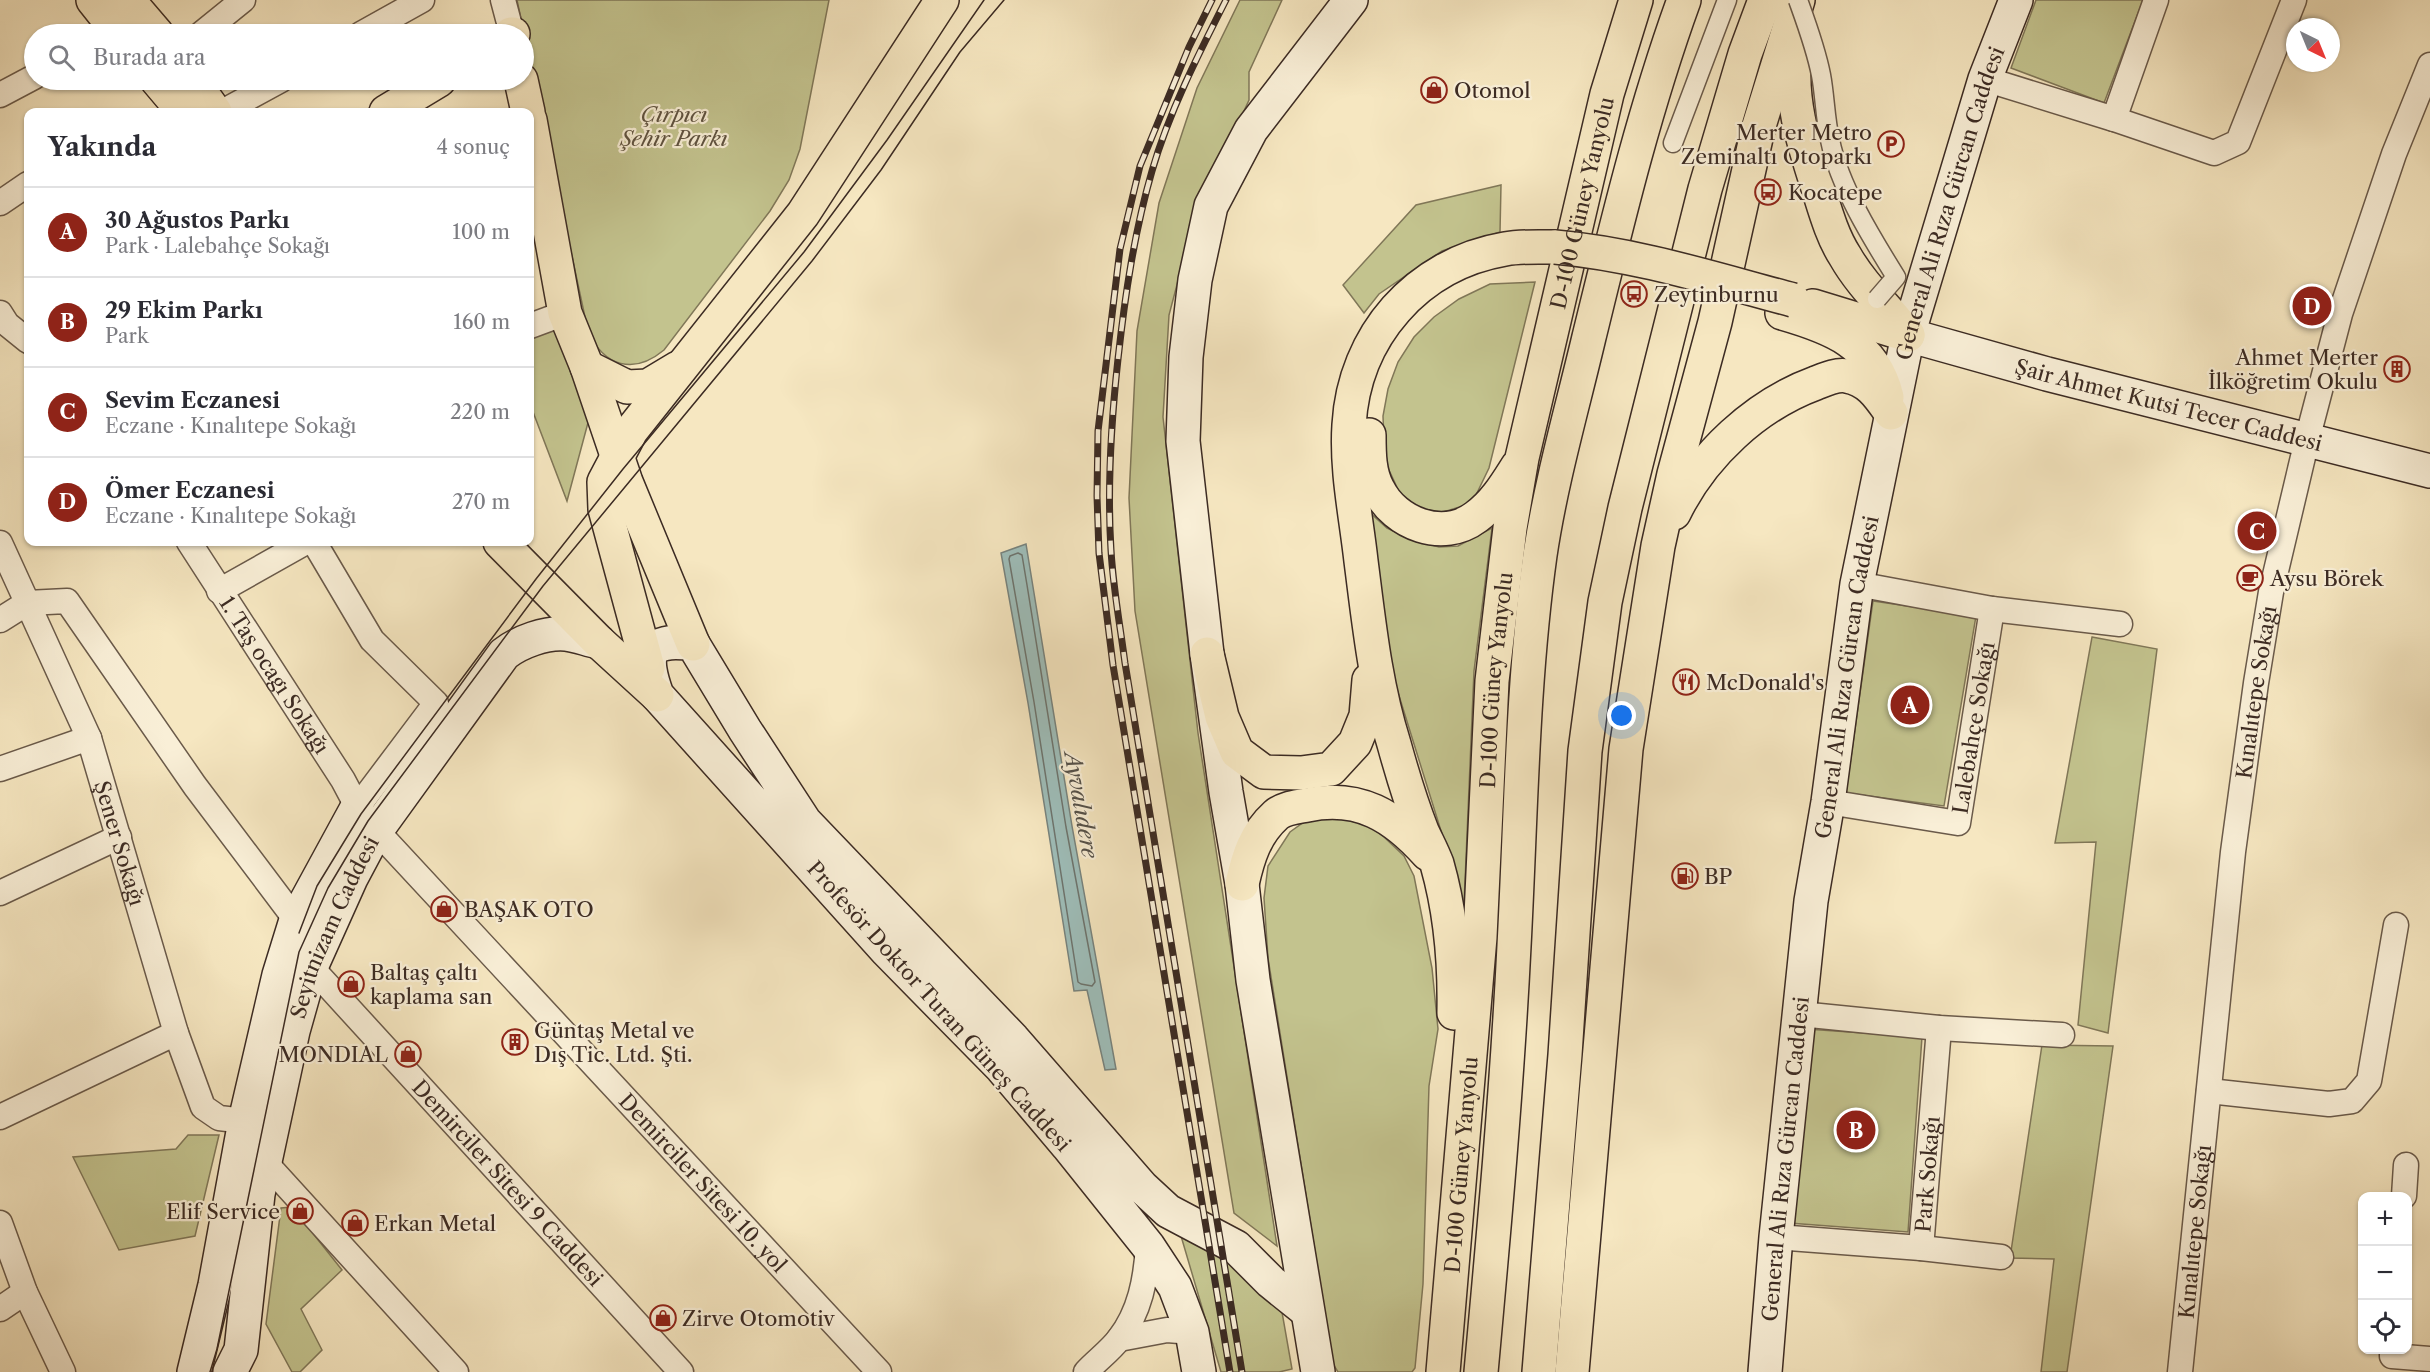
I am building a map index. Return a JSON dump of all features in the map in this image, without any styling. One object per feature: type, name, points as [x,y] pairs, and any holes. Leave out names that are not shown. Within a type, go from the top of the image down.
[{"type":"main road","points":[[653,682],[605,509],[604,482],[631,432],[802,214],[942,0]]},
{"type":"main road","points":[[1318,1372],[1253,980],[1242,884],[1226,792],[1207,654],[1183,441],[1186,357],[1195,280],[1211,206],[1251,130],[1351,0]]},
{"type":"main road","points":[[1606,94],[1612,36],[1619,0]]},
{"type":"main road","name":"D-100 Güney Yanyolu","points":[[1443,1372],[1480,937],[1492,681],[1506,552],[1522,458],[1606,94],[1636,0]]},
{"type":"main road","points":[[1481,1372],[1512,996],[1532,625],[1540,554],[1556,470],[1644,121],[1684,0]]},
{"type":"main road","points":[[1539,1372],[1565,1055],[1585,751],[1605,602],[1625,508],[1702,200],[1735,87],[1765,0]]},
{"type":"main road","points":[[1799,0],[1793,83],[1801,129],[1825,211],[1844,255],[1908,335]]},
{"type":"main road","points":[[1572,1372],[1626,749],[1658,546],[1674,474],[1715,322],[1758,129],[1799,0]]},
{"type":"main road","name":"General Ali Rıza Gürcan Caddesi","points":[[1765,1372],[1776,1237],[1811,901],[1828,802],[1857,584],[1908,335],[1985,79],[2016,0]]},
{"type":"main road","points":[[110,19],[126,24]]},
{"type":"main road","points":[[165,90],[181,108]]},
{"type":"main road","points":[[199,90],[212,108]]},
{"type":"main road","points":[[393,108],[422,90]]},
{"type":"main road","points":[[523,90],[527,108]]},
{"type":"main road","points":[[534,163],[565,313],[587,367],[626,482],[693,644],[768,767],[805,822],[1013,1039],[1142,1187],[1168,1211],[1236,1247],[1271,1282],[1307,1311]]},
{"type":"main road","points":[[1465,1118],[1453,1076],[1455,978],[1450,925],[1436,863],[1422,830],[1394,744],[1377,680],[1349,463],[1349,425],[1355,379],[1377,332],[1412,293],[1461,262],[1489,253],[1530,247],[1607,270],[1787,307],[1908,335]]},
{"type":"main road","points":[[1522,458],[1498,497],[1475,519],[1456,527],[1437,530],[1423,527],[1406,519],[1391,507],[1378,490],[1371,469],[1369,414],[1384,364],[1394,344],[1412,321],[1466,279],[1498,268],[1524,264],[1555,255]]},
{"type":"main road","points":[[1787,307],[1857,346],[1882,378],[1891,413]]},
{"type":"main road","name":"Şair Ahmet Kutsi Tecer Caddesi","points":[[1908,335],[2307,441],[2430,471]]},
{"type":"main road","points":[[587,367],[627,387],[648,386],[683,365]]},
{"type":"main road","points":[[1658,546],[1682,495],[1717,451],[1760,413],[1781,401],[1806,387],[1829,378],[1845,375],[1861,380],[1875,390],[1891,413]]},
{"type":"main road","points":[[504,546],[599,642],[653,682]]},
{"type":"main road","name":"Seyitnizam Caddesi","points":[[194,1372],[215,1285],[245,1121],[279,975],[296,920],[366,819],[504,654],[515,645],[538,638],[566,634],[599,642]]},
{"type":"main road","points":[[653,682],[653,650],[662,643],[693,644]]},
{"type":"main road","points":[[1207,654],[1222,717],[1237,752],[1264,772],[1301,773],[1331,769],[1355,743],[1366,716],[1372,648]]},
{"type":"main road","name":"Profesör Doktor Turan Güneş Caddesi","points":[[653,682],[887,951],[1002,1068],[1148,1246],[1175,1287],[1192,1332],[1198,1372]]},
{"type":"main road","points":[[1242,884],[1250,851],[1263,829],[1278,813],[1319,802],[1369,807],[1384,814],[1415,840],[1436,863]]},
{"type":"main road","name":"Seyitnizam Caddesi","points":[[241,1365],[258,1194],[293,1031],[311,967],[351,878],[366,819]]},
{"type":"main road","points":[[1427,1372],[1450,1299]]},
{"type":"street","points":[[213,24],[243,0]]},
{"type":"street","points":[[379,24],[422,0]]},
{"type":"street","points":[[503,0],[509,24]]},
{"type":"street","points":[[1673,143],[1727,0]]},
{"type":"street","points":[[2114,118],[2156,0]]},
{"type":"street","points":[[1985,79],[2114,118],[2214,153],[2238,142],[2294,0]]},
{"type":"street","name":"Kınalıtepe Sokağı","points":[[2180,1372],[2233,852],[2256,682],[2271,592],[2340,315],[2394,154],[2430,64]]},
{"type":"street","points":[[0,95],[24,82]]},
{"type":"street","points":[[229,108],[263,90]]},
{"type":"street","points":[[0,203],[24,187]]},
{"type":"street","points":[[534,325],[565,313]]},
{"type":"street","points":[[2,324],[24,316]]},
{"type":"street","points":[[2,324],[24,338]]},
{"type":"street","name":"Şener Sokağı","points":[[0,543],[88,738],[176,1033],[203,1107],[219,1118],[245,1121]]},
{"type":"street","name":"1. Taş ocagı Sokağı","points":[[191,546],[366,819]]},
{"type":"street","points":[[219,591],[299,546]]},
{"type":"street","points":[[317,546],[372,640],[436,704],[366,819]]},
{"type":"street","points":[[1857,584],[1992,609],[2120,624]]},
{"type":"street","points":[[0,620],[27,603],[67,601],[195,786],[296,920]]},
{"type":"street","name":"Lalebahçe Sokağı","points":[[1828,802],[1958,823],[1992,609]]},
{"type":"street","points":[[0,769],[88,738]]},
{"type":"street","name":"Demirciler Sitesi 10. yol","points":[[366,819],[879,1372]]},
{"type":"street","points":[[0,893],[119,837]]},
{"type":"street","points":[[2209,1091],[2329,1104],[2352,1101],[2368,1081],[2396,925]]},
{"type":"street","name":"Demirciler Sitesi 9 Caddesi","points":[[311,967],[681,1372]]},
{"type":"street","points":[[1800,1014],[1939,1028],[2062,1035]]},
{"type":"street","name":"Park Sokağı","points":[[1776,1237],[1921,1248],[1939,1028]]},
{"type":"street","points":[[0,1117],[176,1033]]},
{"type":"street","points":[[264,1161],[456,1372]]},
{"type":"street","points":[[2404,1192],[2406,1165]]},
{"type":"street","points":[[258,1194],[298,1199]]},
{"type":"street","points":[[0,1223],[25,1292],[63,1372]]},
{"type":"street","points":[[1086,1372],[1119,1339],[1141,1299],[1146,1275],[1148,1246]]},
{"type":"street","points":[[1921,1248],[2001,1257]]},
{"type":"street","points":[[0,1309],[25,1292]]},
{"type":"street","points":[[1119,1339],[1150,1331],[1192,1332]]},
{"type":"street","points":[[2392,1354],[2392,1356],[2430,1359]]},
{"type":"green space","name":"Çırpıcı Şehir Parkı","points":[[517,0],[829,0],[800,149],[789,180],[770,211],[664,350],[642,363],[621,363],[611,359],[602,353],[588,331],[534,79],[534,24],[522,24]]},
{"type":"green space","points":[[1240,0],[1282,0],[1249,72],[1249,100],[1194,220],[1169,315],[1163,417],[1198,733],[1277,1246],[1234,1213],[1135,611],[1129,498],[1137,331],[1159,203],[1197,88]]},
{"type":"green space","points":[[2036,0],[2143,0],[2104,103],[2011,68]]},
{"type":"green space","points":[[1501,185],[1500,232],[1442,251],[1379,294],[1364,313],[1343,285],[1416,205]]},
{"type":"green space","points":[[1535,282],[1489,468],[1475,497],[1466,505],[1440,513],[1427,512],[1403,500],[1388,468],[1383,416],[1388,389],[1398,362],[1414,337],[1434,317],[1459,299],[1490,284]]},
{"type":"green space","points":[[560,324],[593,404],[567,501],[534,414],[534,332]]},
{"type":"green space","points":[[1367,510],[1387,528],[1413,540],[1439,547],[1458,546],[1492,528],[1474,671],[1464,905],[1396,686],[1375,580]]},
{"type":"green space","points":[[1873,601],[1976,616],[1944,806],[1846,793]]},
{"type":"green space","points":[[2092,637],[2157,649],[2108,1033],[2078,1025],[2096,842],[2055,843]]},
{"type":"green space","points":[[1338,817],[1365,823],[1404,856],[1414,876],[1432,968],[1438,1029],[1429,1086],[1423,1284],[1415,1368],[1412,1372],[1338,1372],[1333,1364],[1268,958],[1264,898],[1268,866],[1290,832],[1304,822]]},
{"type":"green space","points":[[1806,1029],[1922,1037],[1908,1232],[1789,1223]]},
{"type":"green space","points":[[2042,1045],[2113,1046],[2067,1372],[2041,1372],[2054,1259],[2010,1258]]},
{"type":"green space","points":[[188,1135],[219,1135],[195,1236],[119,1250],[73,1157],[176,1149]]},
{"type":"green space","points":[[292,1207],[342,1270],[301,1309],[322,1350],[300,1372],[292,1372],[266,1324],[281,1208]]},
{"type":"green space","points":[[1181,1236],[1221,1252],[1282,1312],[1292,1369],[1279,1372],[1221,1372]]},
{"type":"water","points":[[1026,544],[1072,826],[1116,1069],[1105,1070],[1087,990],[1074,991],[1028,703],[1001,553]]},
{"type":"tram line","points":[[299,933],[317,886],[361,814],[536,579],[623,469],[804,252],[887,140],[984,0]]},
{"type":"tram line","points":[[210,1372],[217,1349],[299,952],[328,888],[368,821],[543,586],[812,261],[881,170],[960,52],[1004,0]]},
{"type":"railway","points":[[1212,0],[1189,47],[1140,166],[1120,249],[1098,431],[1097,496],[1099,553],[1113,665],[1230,1372]]},
{"type":"railway","points":[[1226,0],[1167,127],[1152,171],[1140,218],[1127,288],[1118,359],[1109,502],[1112,564],[1125,663],[1242,1372]]},
{"type":"place","name":"Otomol","points":[[1434,90]]},
{"type":"place","name":"Merter Metro Zeminaltı Otoparkı","points":[[1891,144]]},
{"type":"place","name":"Kocatepe","points":[[1768,192]]},
{"type":"place","name":"Zeytinburnu","points":[[1634,294]]},
{"type":"place","name":"Ömer Eczanesi","points":[[2312,306]]},
{"type":"place","name":"Ahmet Merter İlköğretim Okulu","points":[[2397,369]]},
{"type":"place","name":"Sevim Eczanesi","points":[[2257,531]]},
{"type":"place","name":"Aysu Börek","points":[[2250,578]]},
{"type":"place","name":"McDonald's","points":[[1686,682]]},
{"type":"place","name":"30 Ağustos Parkı","points":[[1910,705]]},
{"type":"place","name":"BP","points":[[1685,876]]},
{"type":"place","name":"BAŞAK OTO","points":[[444,909]]},
{"type":"place","name":"Baltaş çaltı kaplama san","points":[[351,984]]},
{"type":"place","name":"Güntaş Metal ve Dış Tic. Ltd. Şti.","points":[[515,1042]]},
{"type":"place","name":"MONDIAL","points":[[408,1054]]},
{"type":"place","name":"29 Ekim Parkı","points":[[1856,1130]]},
{"type":"place","name":"Elif Service","points":[[300,1211]]},
{"type":"place","name":"Erkan Metal","points":[[355,1223]]},
{"type":"place","name":"Zirve Otomotiv","points":[[663,1318]]},
{"type":"water label","name":"Ayvalıdere","points":[[1081,805]]}]
